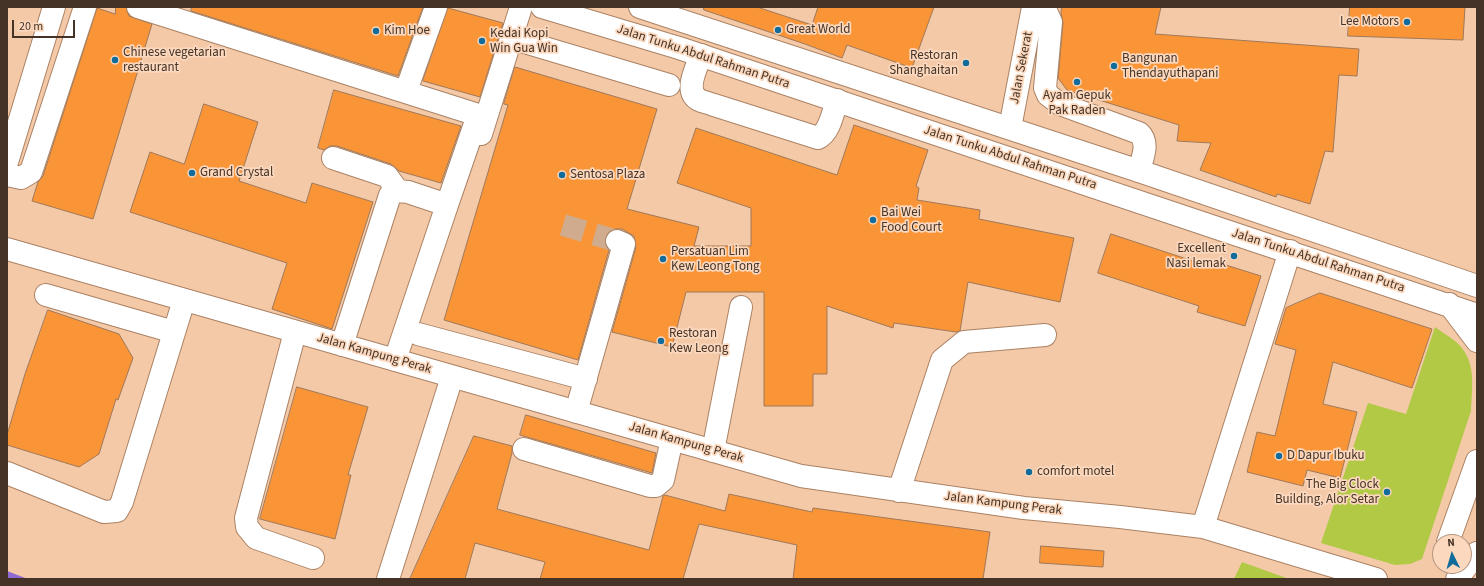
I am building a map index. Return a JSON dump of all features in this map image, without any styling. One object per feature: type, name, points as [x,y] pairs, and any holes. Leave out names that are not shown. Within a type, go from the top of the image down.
[{"type":"main road","points":[[7,162],[54,7]]},
{"type":"main road","points":[[7,175],[21,178],[31,172],[85,7]]},
{"type":"main road","points":[[138,7],[478,115],[447,205],[402,362]]},
{"type":"main road","points":[[406,91],[436,7]]},
{"type":"main road","points":[[402,362],[418,334],[521,7]]},
{"type":"main road","name":"Jalan Tunku Abdul Rahman Putra","points":[[542,7],[701,55],[1449,304],[1477,315]]},
{"type":"main road","name":"Jalan Tunku Abdul Rahman Putra","points":[[640,7],[1470,281]]},
{"type":"main road","points":[[1033,8],[1046,11],[1052,22],[1045,88],[1048,95],[1060,104],[1139,133],[1144,137],[1146,142],[1139,171]]},
{"type":"main road","name":"Jalan Sekerat","points":[[1010,128],[1033,8]]},
{"type":"main road","points":[[511,38],[668,85]]},
{"type":"main road","points":[[701,55],[690,86],[692,93],[697,99],[714,105],[818,138],[823,136],[826,131],[837,100]]},
{"type":"main road","points":[[333,158],[387,176],[398,191],[447,205]]},
{"type":"main road","points":[[342,345],[390,195],[398,191]]},
{"type":"main road","points":[[576,412],[586,379],[620,243]]},
{"type":"main road","name":"Jalan Kampung Perak","points":[[7,249],[801,476],[1024,508],[1203,527],[1376,579]]},
{"type":"main road","points":[[1203,527],[1290,251]]},
{"type":"main road","points":[[46,296],[174,332]]},
{"type":"main road","points":[[7,473],[104,512],[116,512],[122,502],[184,300]]},
{"type":"main road","points":[[1449,304],[1477,341]]},
{"type":"main road","points":[[713,451],[741,307]]},
{"type":"main road","points":[[295,332],[246,518],[247,527],[256,538],[313,558]]},
{"type":"main road","points":[[418,334],[586,379]]},
{"type":"main road","points":[[899,491],[942,360],[964,342],[1045,336]]},
{"type":"main road","points":[[388,579],[452,376]]},
{"type":"main road","points":[[524,449],[650,486],[656,486],[663,480],[672,439]]},
{"type":"main road","points":[[1451,534],[1477,461]]},
{"type":"main road","points":[[1457,579],[1477,552]]},
{"type":"green space","points":[[1435,327],[1456,342],[1466,355],[1471,370],[1472,394],[1471,411],[1422,559],[1410,564],[1395,565],[1321,543],[1368,403],[1406,414]]},
{"type":"green space","points":[[1242,562],[1289,579],[1234,579]]},
{"type":"shaded area","points":[[7,571],[28,579],[7,579]]},
{"type":"building","points":[[116,7],[126,7],[129,16],[152,24],[93,219],[32,201],[38,182],[43,176],[97,8],[115,14]]},
{"type":"building","points":[[192,7],[423,7],[398,76],[191,11]]},
{"type":"building","points":[[704,7],[757,7],[812,25],[818,7],[934,7],[912,68],[847,45],[842,58],[704,10]]},
{"type":"building","points":[[1062,7],[1161,7],[1155,34],[1359,49],[1357,76],[1339,75],[1333,152],[1325,151],[1310,204],[1277,194],[1276,197],[1200,170],[1211,143],[1177,141],[1179,125],[1067,90],[1058,78],[1063,23],[1061,13]]},
{"type":"building","name":"Lee Motors","points":[[1350,7],[1465,7],[1463,40],[1348,36]]},
{"type":"building","points":[[448,8],[503,23],[480,97],[423,81]]},
{"type":"building","points":[[515,67],[657,109],[627,209],[699,227],[694,246],[751,246],[751,208],[677,183],[696,128],[837,175],[854,125],[928,150],[916,186],[919,188],[917,200],[980,210],[979,219],[1074,238],[1060,302],[968,282],[960,331],[956,332],[894,323],[893,328],[827,306],[827,374],[813,374],[813,406],[764,406],[764,292],[686,292],[672,347],[612,332],[636,247],[634,236],[622,229],[610,231],[605,236],[605,243],[609,250],[578,360],[444,320],[508,105],[504,104]]},
{"type":"building","points":[[334,90],[461,126],[441,183],[399,171],[391,164],[337,146],[330,146],[324,150],[318,148]]},
{"type":"building","points":[[204,104],[258,122],[239,181],[306,203],[312,183],[373,202],[332,329],[272,309],[287,263],[130,212],[150,152],[184,164]]},
{"type":"building","points":[[1111,234],[1211,267],[1213,261],[1261,276],[1245,326],[1197,312],[1199,306],[1098,273]]},
{"type":"building","points":[[1320,293],[1432,329],[1412,388],[1333,362],[1323,404],[1357,412],[1340,478],[1307,470],[1303,486],[1247,472],[1257,432],[1275,436],[1296,350],[1275,344],[1286,308]]},
{"type":"building","points":[[48,310],[119,334],[133,358],[118,400],[116,399],[99,454],[79,467],[7,445],[7,435],[25,374]]},
{"type":"building","points":[[297,387],[368,407],[348,475],[351,475],[335,539],[260,519]]},
{"type":"building","points":[[526,415],[656,453],[652,473],[520,435]]},
{"type":"building","points":[[474,436],[512,446],[512,453],[497,509],[649,550],[663,496],[665,495],[725,511],[729,494],[812,512],[813,508],[990,532],[983,579],[793,579],[797,545],[699,524],[683,579],[540,579],[545,562],[475,543],[465,579],[410,579]]},
{"type":"building","points":[[1041,546],[1104,551],[1103,567],[1040,563]]},
{"type":"tunnel","points":[[563,225],[617,241]]},
{"type":"place","name":"Lee Motors","points":[[1407,22]]},
{"type":"place","name":"Great World","points":[[778,30]]},
{"type":"place","name":"Kim Hoe","points":[[376,31]]},
{"type":"place","name":"Kedai Kopi Win Gua Win","points":[[482,41]]},
{"type":"place","name":"Chinese vegetarian restaurant","points":[[115,60]]},
{"type":"place","name":"Restoran Shanghaitan","points":[[966,63]]},
{"type":"place","name":"Bangunan Thendayuthapani","points":[[1114,66]]},
{"type":"place","name":"Ayam Gepuk Pak Raden","points":[[1077,82]]},
{"type":"place","name":"Grand Crystal","points":[[192,173]]},
{"type":"place","name":"Sentosa Plaza","points":[[562,175]]},
{"type":"place","name":"Bai Wei Food Court","points":[[873,220]]},
{"type":"place","name":"Excellent Nasi lemak","points":[[1234,256]]},
{"type":"place","name":"Persatuan Lim Kew Leong Tong","points":[[663,259]]},
{"type":"place","name":"Restoran Kew Leong","points":[[661,341]]},
{"type":"place","name":"D Dapur Ibuku","points":[[1279,456]]},
{"type":"place","name":"comfort motel","points":[[1029,472]]},
{"type":"place","name":"The Big Clock Building, Alor Setar","points":[[1387,492]]}]
